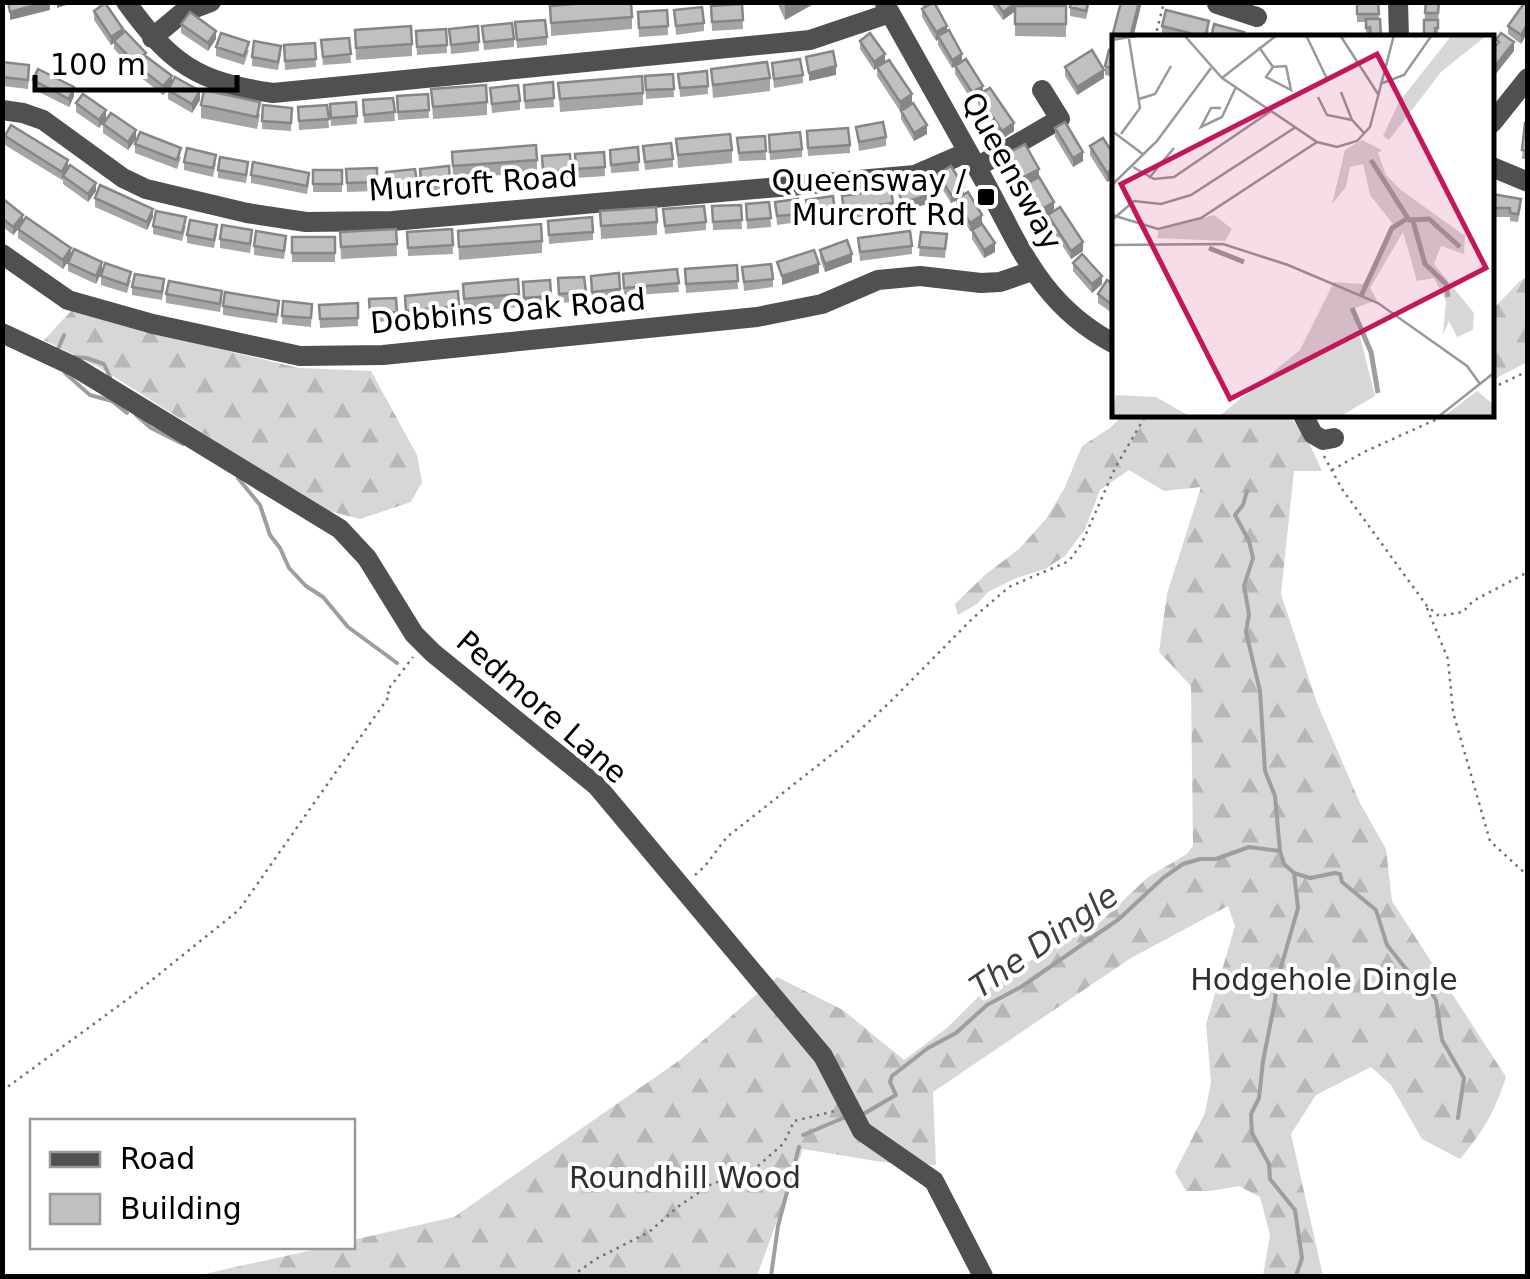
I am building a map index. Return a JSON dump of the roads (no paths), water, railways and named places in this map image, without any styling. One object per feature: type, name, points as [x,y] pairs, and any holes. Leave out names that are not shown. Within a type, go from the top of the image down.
[{"type":"street","points":[[126,2],[152,38],[197,73],[219,83],[273,93],[810,40],[887,8]]},
{"type":"street","points":[[152,38],[182,13],[211,2]]},
{"type":"street","points":[[1398,2],[1399,35]]},
{"type":"street","points":[[1230,5],[1258,17]]},
{"type":"street","name":"Queensway","points":[[887,8],[1032,271],[1068,314],[1112,342]]},
{"type":"street","points":[[1495,119],[1528,78]]},
{"type":"street","name":"Murcroft Road","points":[[2,110],[43,120],[123,178],[146,190],[306,222],[392,221],[916,174],[972,159],[1060,119],[1042,90]]},
{"type":"street","points":[[1495,168],[1528,182]]},
{"type":"street","name":"Dobbins Oak Road","points":[[2,254],[68,300],[153,324],[300,356],[383,356],[757,317],[822,304],[878,280],[920,276],[980,284],[1032,271]]},
{"type":"street","name":"Pedmore Lane","points":[[2,334],[75,366],[340,529],[367,558],[423,644],[597,786],[823,1056],[862,1132],[934,1181],[983,1276]]},
{"type":"street","points":[[1305,418],[1313,434],[1329,439]]},
{"type":"waterway","points":[[58,349],[64,335]]},
{"type":"waterway","points":[[74,357],[104,364],[110,377]]},
{"type":"waterway","points":[[65,373],[90,395],[112,401],[127,413]]},
{"type":"waterway","points":[[136,415],[151,428],[183,444]]},
{"type":"waterway","points":[[238,478],[260,505],[270,535],[289,568],[323,597],[348,627],[397,663]]},
{"type":"waterway","name":"The Dingle","points":[[1247,491],[1235,515],[1253,558],[1244,586],[1249,614],[1246,632],[1260,691],[1265,771],[1275,796],[1284,864],[1294,873],[1310,878],[1340,874],[1342,882],[1376,910],[1387,945],[1410,974],[1419,974],[1436,1000],[1442,1040],[1464,1078],[1458,1118]]},
{"type":"waterway","name":"The Dingle","points":[[865,1113],[896,1095],[890,1082],[892,1076],[928,1048],[956,1033],[987,1005],[1021,987],[1119,919],[1183,864],[1216,859],[1249,847],[1280,851]]},
{"type":"waterway","points":[[1294,873],[1298,908],[1277,981],[1259,1098],[1251,1114],[1252,1133],[1269,1164],[1270,1179],[1295,1210],[1302,1258],[1296,1276]]},
{"type":"waterway","name":"The Dingle","points":[[803,1135],[848,1116]]},
{"type":"waterway","name":"The Dingle","points":[[771,1276],[778,1226],[799,1147]]},
{"type":"place","name":"Queensway / Murcroft Rd","points":[[986,197]]},
{"type":"park label","name":"Hodgehole Dingle","points":[[1324,979]]},
{"type":"park label","name":"Roundhill Wood","points":[[685,1177]]}]
